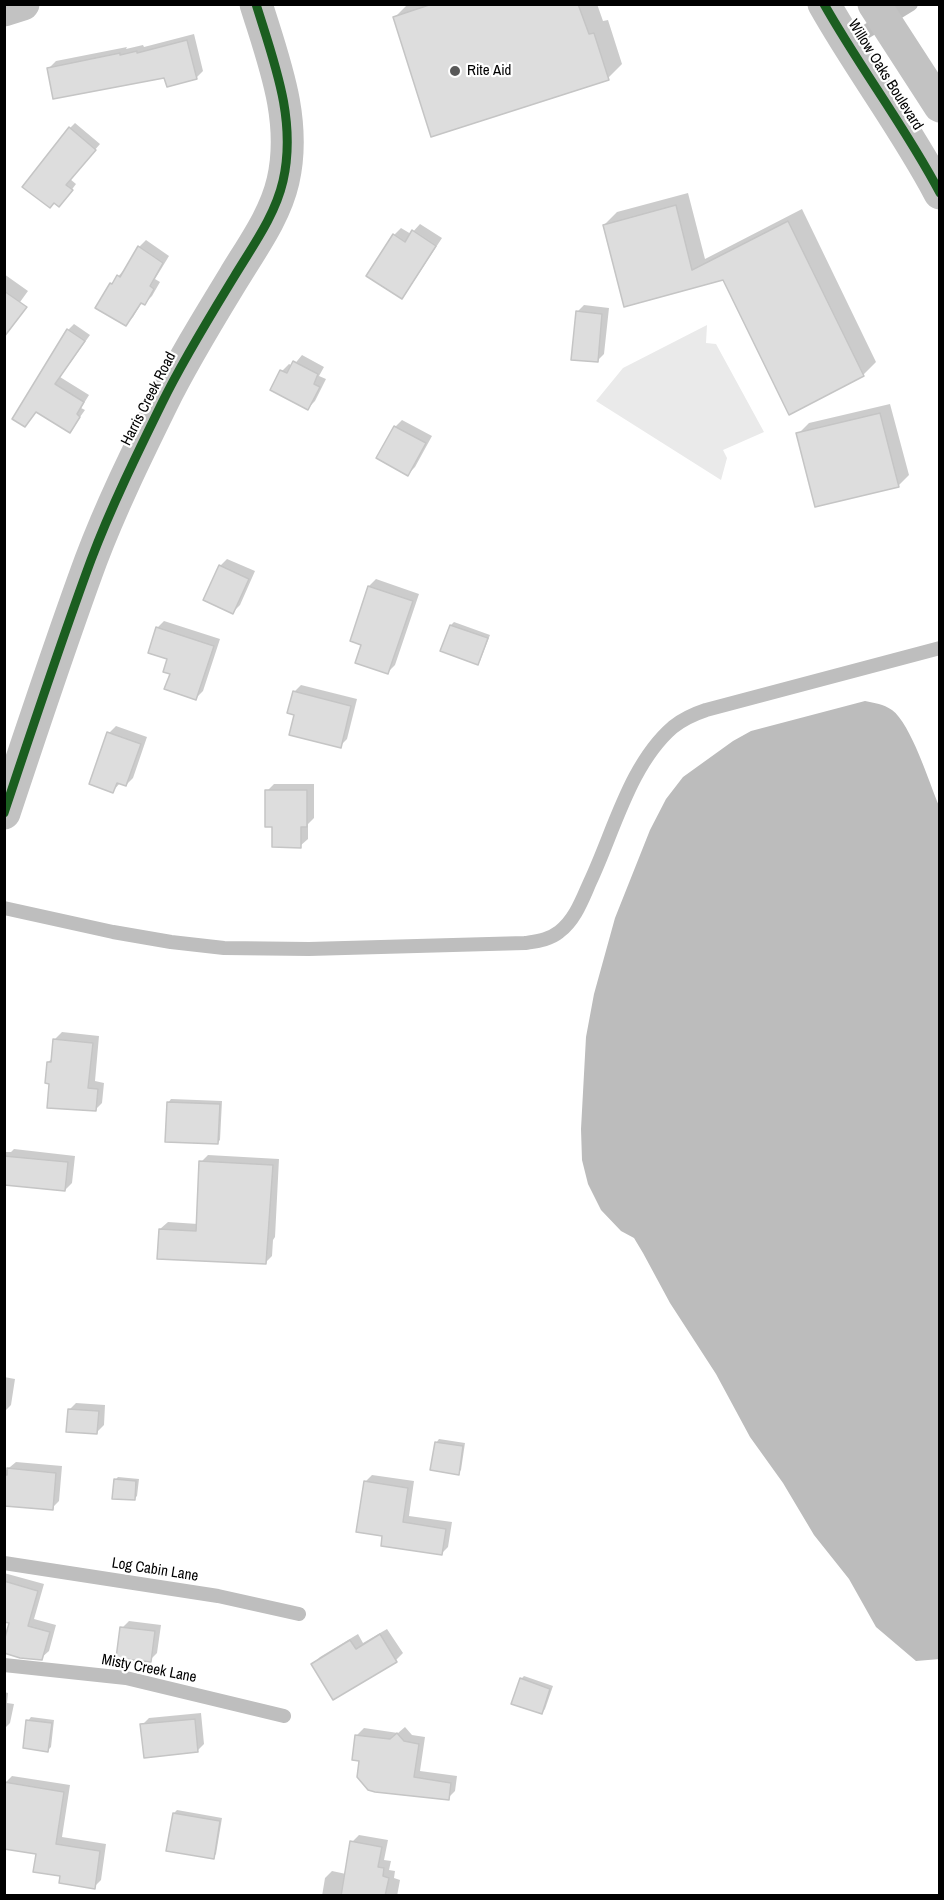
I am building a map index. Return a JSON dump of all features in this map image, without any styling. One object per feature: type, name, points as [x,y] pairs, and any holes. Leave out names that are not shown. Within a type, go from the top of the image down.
[{"type":"street","points":[[4,10],[22,4]]},
{"type":"street","name":"Harris Creek Road","points":[[4,813],[92,559],[124,483],[163,400],[266,224],[283,182],[287,161],[286,111],[281,82],[256,4]]},
{"type":"street","name":"Willow Oaks Boulevard","points":[[824,4],[846,44],[926,167],[939,193]]},
{"type":"street","name":"Willow Oaks Boulevard","points":[[890,10],[939,106]]},
{"type":"lane","points":[[846,44],[890,10]]},
{"type":"lane","points":[[4,908],[113,932],[224,948],[309,949],[525,943],[543,940],[558,933],[570,922],[589,886],[636,775],[648,754],[676,724],[706,710],[939,648]]},
{"type":"lane","name":"Log Cabin Lane","points":[[4,1563],[218,1596],[299,1614]]},
{"type":"lane","name":"Misty Creek Lane","points":[[4,1665],[126,1678],[284,1716]]},
{"type":"shaded area","points":[[707,325],[706,343],[716,344],[764,432],[723,450],[727,458],[721,480],[596,401],[623,368]]},
{"type":"shaded area","points":[[865,701],[885,706],[899,717],[913,740],[939,806],[940,1659],[916,1661],[876,1627],[849,1579],[814,1535],[783,1483],[750,1437],[716,1374],[670,1303],[634,1238],[621,1231],[601,1210],[588,1184],[582,1160],[581,1129],[586,1037],[594,994],[615,918],[650,830],[666,799],[683,777],[733,741],[751,731]]},
{"type":"building","name":"Rite Aid","points":[[432,4],[578,4],[589,34],[594,33],[609,80],[431,137],[393,17]]},
{"type":"building","points":[[187,40],[197,79],[167,87],[164,78],[53,99],[47,68],[120,53],[120,55],[137,51],[137,53]]},
{"type":"building","points":[[69,127],[96,150],[66,185],[73,190],[59,207],[54,203],[50,208],[22,187]]},
{"type":"building","points":[[676,205],[692,270],[788,221],[864,376],[789,415],[723,280],[624,307],[603,225]]},
{"type":"building","points":[[412,230],[436,246],[402,299],[366,276],[393,234],[405,242]]},
{"type":"building","points":[[138,246],[163,263],[150,286],[154,289],[145,305],[141,303],[126,326],[95,308],[110,283],[112,284],[117,275],[120,277]]},
{"type":"building","points":[[4,291],[27,307],[4,337]]},
{"type":"building","points":[[576,311],[602,314],[598,362],[571,360]]},
{"type":"building","points":[[67,329],[85,341],[55,384],[84,402],[77,414],[80,417],[70,433],[36,412],[25,427],[12,419]]},
{"type":"building","points":[[293,361],[318,374],[314,384],[320,387],[308,410],[270,390],[280,370],[287,373]]},
{"type":"building","points":[[880,413],[899,487],[815,507],[796,433]]},
{"type":"building","points":[[394,426],[426,443],[408,476],[376,458]]},
{"type":"building","points":[[219,565],[249,579],[233,614],[203,600]]},
{"type":"building","points":[[368,586],[413,601],[388,674],[355,663],[361,645],[350,641]]},
{"type":"building","points":[[450,625],[488,638],[478,665],[440,651]]},
{"type":"building","points":[[156,627],[214,646],[196,700],[164,689],[170,674],[163,672],[167,659],[148,653]]},
{"type":"building","points":[[293,691],[351,706],[341,748],[289,735],[294,715],[287,713]]},
{"type":"building","points":[[107,732],[141,744],[126,786],[117,783],[113,793],[89,784]]},
{"type":"building","points":[[265,790],[307,790],[307,827],[301,827],[301,848],[272,847],[272,827],[265,827]]},
{"type":"building","points":[[53,1039],[93,1043],[88,1088],[98,1089],[96,1111],[47,1108],[49,1084],[45,1083],[47,1062],[51,1062]]},
{"type":"building","points":[[167,1102],[220,1104],[218,1144],[165,1142]]},
{"type":"building","points":[[4,1156],[68,1162],[65,1191],[4,1185]]},
{"type":"building","points":[[199,1161],[273,1165],[266,1264],[157,1259],[159,1229],[196,1231]]},
{"type":"building","points":[[68,1409],[99,1411],[97,1434],[66,1432]]},
{"type":"building","points":[[435,1442],[463,1446],[459,1475],[430,1470]]},
{"type":"building","points":[[7,1468],[56,1473],[53,1510],[4,1506],[4,1475],[7,1475]]},
{"type":"building","points":[[114,1479],[136,1481],[135,1500],[112,1499]]},
{"type":"building","points":[[364,1481],[408,1488],[403,1522],[446,1529],[442,1555],[381,1546],[382,1536],[356,1532]]},
{"type":"building","points":[[4,1581],[38,1591],[28,1626],[50,1632],[42,1660],[20,1658],[4,1653],[4,1641],[9,1623],[4,1622]]},
{"type":"building","points":[[120,1627],[155,1631],[151,1662],[116,1658]]},
{"type":"building","points":[[380,1634],[397,1662],[333,1700],[311,1664],[350,1640],[356,1649]]},
{"type":"building","points":[[520,1678],[550,1689],[542,1714],[511,1704]]},
{"type":"building","points":[[195,1719],[198,1752],[144,1758],[140,1724]]},
{"type":"building","points":[[26,1720],[52,1723],[48,1752],[23,1748]]},
{"type":"building","points":[[397,1733],[404,1741],[419,1744],[414,1777],[451,1783],[449,1800],[375,1792],[368,1790],[357,1777],[359,1761],[352,1760],[355,1735],[390,1739]]},
{"type":"building","points":[[4,1782],[64,1792],[56,1844],[100,1851],[95,1889],[59,1883],[60,1876],[33,1872],[36,1854],[4,1849]]},
{"type":"building","points":[[173,1813],[220,1821],[214,1859],[166,1851]]},
{"type":"building","points":[[350,1841],[382,1847],[378,1867],[384,1868],[383,1876],[389,1878],[385,1896],[341,1896]]},
{"type":"cycle path","points":[[4,813],[46,686],[99,540],[116,500],[179,371],[262,231],[279,194],[287,158],[285,113],[282,91],[256,4]]},
{"type":"cycle path","points":[[824,4],[913,145],[940,193]]},
{"type":"place","name":"Rite Aid","points":[[455,71]]}]
